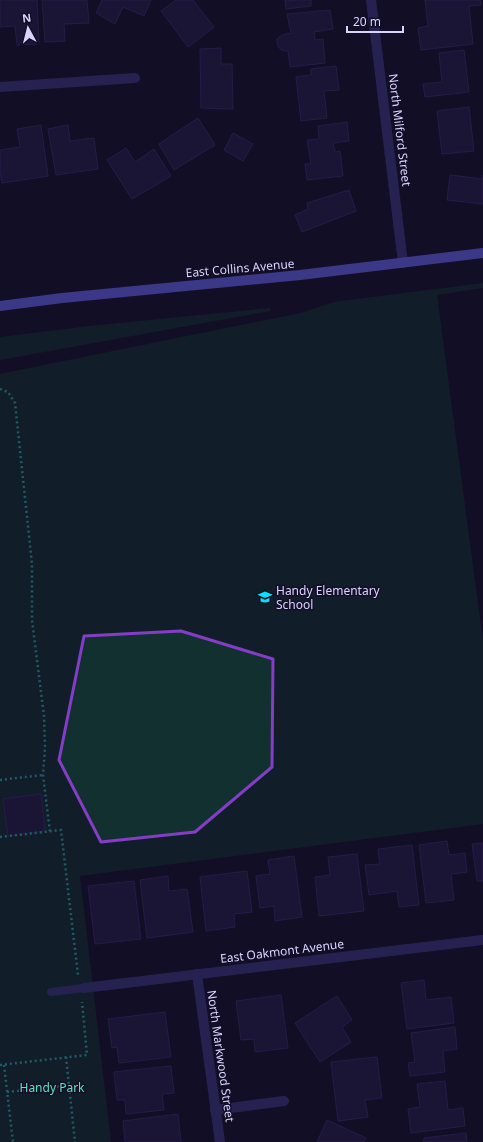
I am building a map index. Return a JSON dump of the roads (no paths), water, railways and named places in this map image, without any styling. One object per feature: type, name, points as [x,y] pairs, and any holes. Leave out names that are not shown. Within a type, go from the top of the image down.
[{"type":"street","name":"North Milford Street","points":[[371,0],[403,263]]},
{"type":"street","points":[[0,87],[135,78]]},
{"type":"street","name":"East Collins Avenue","points":[[0,306],[62,298],[300,276],[483,253]]},
{"type":"street","name":"East Oakmont Avenue","points":[[82,988],[483,940]]},
{"type":"street","name":"North Markwood Street","points":[[197,974],[220,1142]]},
{"type":"street","points":[[215,1110],[284,1101]]},
{"type":"lane","points":[[50,992],[82,988]]},
{"type":"place","name":"Handy Elementary School","points":[[265,597]]},
{"type":"park label","name":"Handy Park","points":[[52,1087]]}]
